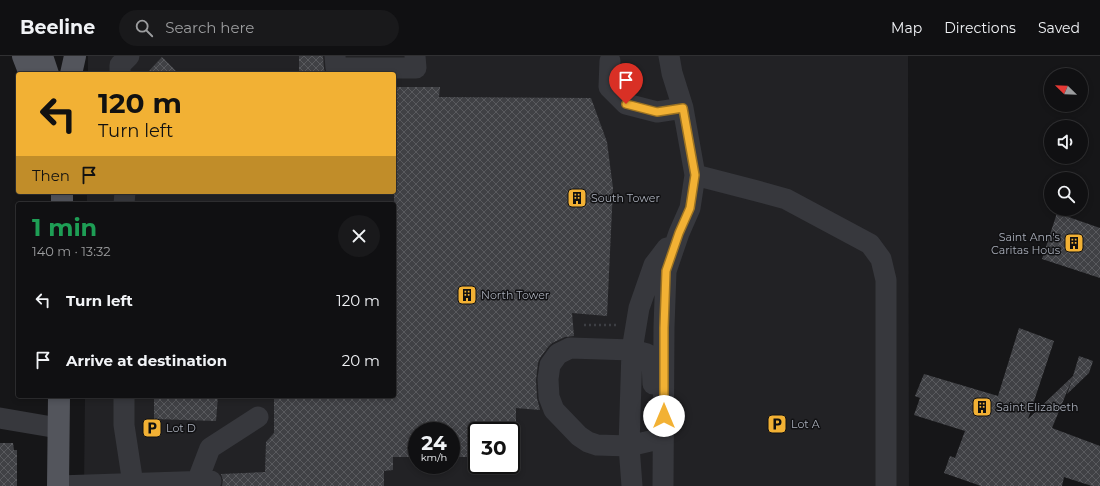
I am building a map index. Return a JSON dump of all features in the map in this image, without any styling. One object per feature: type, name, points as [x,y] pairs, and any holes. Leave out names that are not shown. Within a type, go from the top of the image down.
[{"type":"main road","points":[[23,56],[29,72]]},
{"type":"main road","points":[[42,56],[47,72]]},
{"type":"main road","points":[[59,56],[60,72]]},
{"type":"main road","points":[[71,72],[75,56]]},
{"type":"main road","points":[[58,486],[59,398]]},
{"type":"street","points":[[120,72],[120,65],[129,56]]},
{"type":"street","points":[[335,56],[336,68],[416,68],[415,56]]},
{"type":"street","points":[[663,486],[664,328],[666,271],[679,233],[690,208],[695,175],[683,108],[672,73],[669,56]]},
{"type":"street","points":[[610,61],[609,87],[626,104],[657,112],[683,108]]},
{"type":"street","points":[[695,175],[757,190],[786,200],[870,244],[881,259],[886,280],[886,486]]},
{"type":"street","points":[[632,486],[628,446],[632,350],[639,308],[654,265],[679,233]]},
{"type":"street","points":[[663,438],[628,446],[597,445],[588,442],[579,436],[554,410],[549,397],[548,379],[550,365],[558,354],[570,348],[632,350],[647,354],[652,362],[654,388],[664,416]]},
{"type":"street","points":[[124,398],[124,425],[134,484]]},
{"type":"street","points":[[58,486],[204,482],[210,448],[258,417]]},
{"type":"street","points":[[0,418],[58,428]]},
{"type":"path","points":[[584,325],[620,325]]},
{"type":"shaded area","points":[[88,56],[908,56],[909,486],[84,486],[85,398],[396,398],[396,202],[87,202],[87,194],[396,194],[396,72],[88,72]]},
{"type":"building","points":[[299,56],[323,56],[325,72],[299,72]]},
{"type":"building","points":[[162,57],[177,72],[148,72]]},
{"type":"building","name":"North Tower","points":[[396,87],[440,87],[439,97],[591,98],[607,142],[613,188],[607,316],[572,313],[574,336],[565,337],[552,343],[540,358],[538,363],[536,380],[537,398],[540,410],[516,408],[516,422],[468,422],[468,457],[460,457],[460,422],[408,422],[408,457],[393,457],[393,470],[384,471],[384,486],[222,486],[223,480],[221,474],[265,472],[266,442],[274,433],[274,398],[396,398],[396,202],[394,202],[394,194],[396,194]]},
{"type":"building","name":"Saint Ann's Caritas Hous","points":[[1056,216],[1066,216],[1100,228],[1100,278],[1042,259]]},
{"type":"building","name":"Saint Elizabeth","points":[[1019,328],[1054,341],[1028,419],[1073,376],[1079,356],[1093,361],[1089,373],[1067,394],[1073,377],[1052,428],[1100,446],[1100,486],[1092,486],[1064,477],[1062,486],[981,486],[944,473],[950,456],[955,458],[965,431],[914,415],[920,398],[915,396],[924,374],[998,396]]},
{"type":"building","points":[[154,398],[218,398],[216,421],[154,419]]},
{"type":"building","points":[[0,443],[13,443],[14,450],[17,450],[17,486],[0,486]]},
{"type":"place","name":"South Tower","points":[[577,198]]},
{"type":"place","name":"Saint Ann's Caritas Hous","points":[[1074,243]]},
{"type":"place","name":"North Tower","points":[[467,295]]},
{"type":"place","name":"Saint Elizabeth","points":[[982,407]]},
{"type":"place","name":"Lot A","points":[[777,424]]},
{"type":"place","name":"Lot D","points":[[152,428]]},
{"type":"route","points":[[626,104],[657,112],[683,108],[695,175],[690,208],[679,233],[666,271],[664,328],[664,416]]}]
